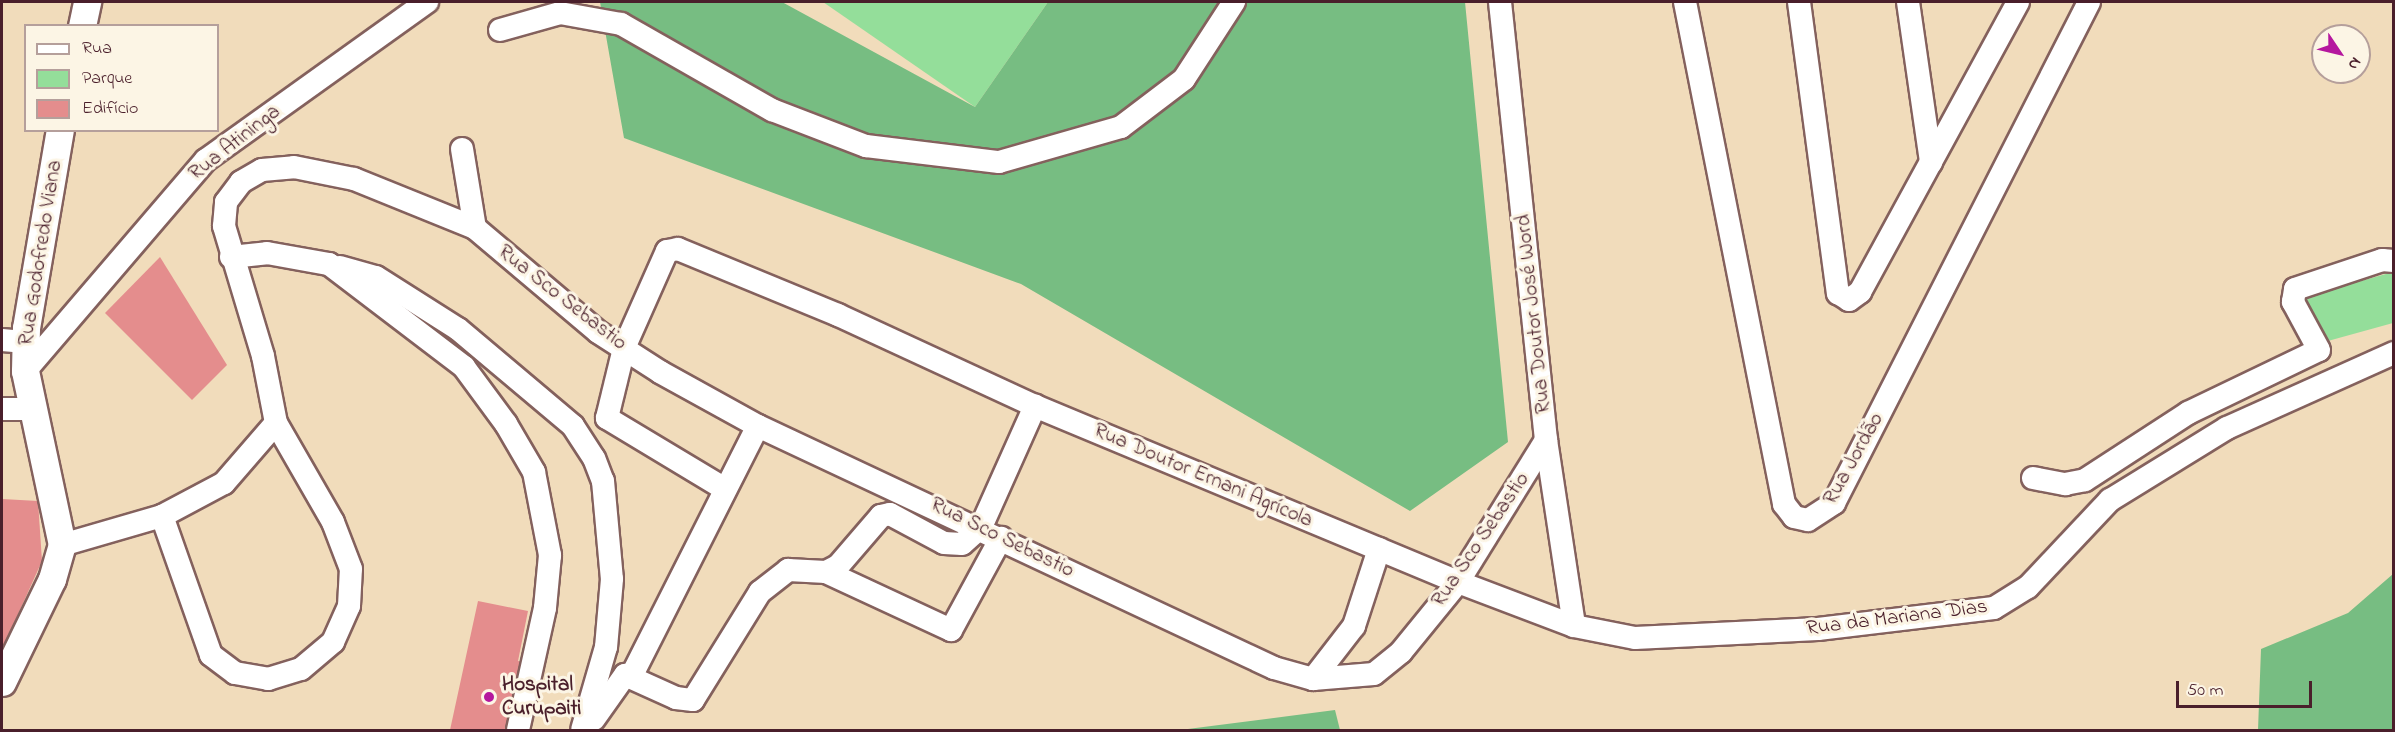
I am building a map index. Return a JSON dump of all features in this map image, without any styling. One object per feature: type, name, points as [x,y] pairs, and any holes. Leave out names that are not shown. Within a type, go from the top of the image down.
[{"type":"main road","points":[[82,24],[87,2]]},
{"type":"main road","name":"Rua Godofredo Viana","points":[[2,682],[52,579],[62,545],[25,371],[14,341],[60,132]]},
{"type":"street","name":"Rua Atininga","points":[[25,371],[206,160],[427,2]]},
{"type":"street","points":[[500,30],[560,13],[621,24],[772,111],[866,146],[999,162],[1121,127],[1184,79],[1234,2]]},
{"type":"street","name":"Rua Doutor José Word","points":[[1500,2],[1546,440],[1574,626]]},
{"type":"street","name":"Rua Jordão","points":[[1685,2],[1784,504],[1794,517],[1808,520],[1834,503],[2090,2]]},
{"type":"street","points":[[1799,2],[1841,297],[1849,300],[1860,292],[2018,2]]},
{"type":"street","points":[[1908,2],[1931,162]]},
{"type":"street","points":[[462,149],[476,228]]},
{"type":"street","name":"Rua Sco Sebastio","points":[[162,516],[195,621],[211,655],[235,673],[268,679],[301,669],[333,642],[349,606],[351,569],[333,522],[276,423],[263,356],[231,257],[224,226],[226,202],[241,182],[262,170],[294,167],[354,179],[476,228],[624,348],[758,426],[991,532],[1274,668],[1313,679],[1374,675],[1401,652],[1458,582],[1546,440]]},
{"type":"street","name":"Rua Doutor Ernani Agrícola","points":[[624,348],[662,258],[678,249],[838,315],[1035,406],[1458,582],[1574,626]]},
{"type":"street","points":[[231,257],[267,253],[328,264],[376,277],[458,329],[573,426],[594,458],[603,481],[612,579],[606,647],[582,730]]},
{"type":"street","points":[[2328,378],[2319,350],[2293,302],[2295,289],[2382,260],[2394,261]]},
{"type":"street","points":[[328,264],[465,367],[534,472],[550,555],[545,608],[519,727]]},
{"type":"street","points":[[624,348],[606,413],[610,423],[724,489]]},
{"type":"street","points":[[2033,478],[2065,484],[2085,480],[2188,413],[2319,350]]},
{"type":"street","name":"Rua da Mariana Dias","points":[[1574,626],[1635,638],[1669,637],[1818,629],[1994,608],[2028,587],[2110,500],[2228,428],[2328,378],[2394,353]]},
{"type":"street","points":[[587,730],[618,679],[632,675],[676,698],[693,700],[772,578],[788,570],[826,572],[951,630],[991,532],[1035,406]]},
{"type":"street","points":[[2,409],[32,409]]},
{"type":"street","points":[[62,545],[162,516],[224,483],[276,423]]},
{"type":"street","points":[[632,675],[724,489],[758,426]]},
{"type":"street","points":[[826,572],[838,566],[881,516],[890,514],[955,546],[991,532]]},
{"type":"street","points":[[1313,679],[1354,626],[1378,549]]},
{"type":"green space","points":[[600,2],[782,2],[975,107],[1048,2],[1465,2],[1508,442],[1410,511],[1021,284],[624,138]]},
{"type":"green space","points":[[823,2],[1048,2],[975,107]]},
{"type":"green space","points":[[2393,272],[2393,323],[2317,344],[2304,297]]},
{"type":"green space","points":[[2393,574],[2393,730],[2258,730],[2261,649],[2348,613]]},
{"type":"green space","points":[[1335,710],[1340,730],[1180,730]]},
{"type":"building","points":[[160,257],[227,365],[192,400],[105,313]]},
{"type":"building","points":[[2,499],[38,501],[42,561],[2,650]]},
{"type":"building","name":"Hospital Curupaiti","points":[[478,601],[528,611],[518,661],[529,663],[515,730],[450,730]]},
{"type":"place","name":"Hospital Curupaiti","points":[[489,697]]}]
